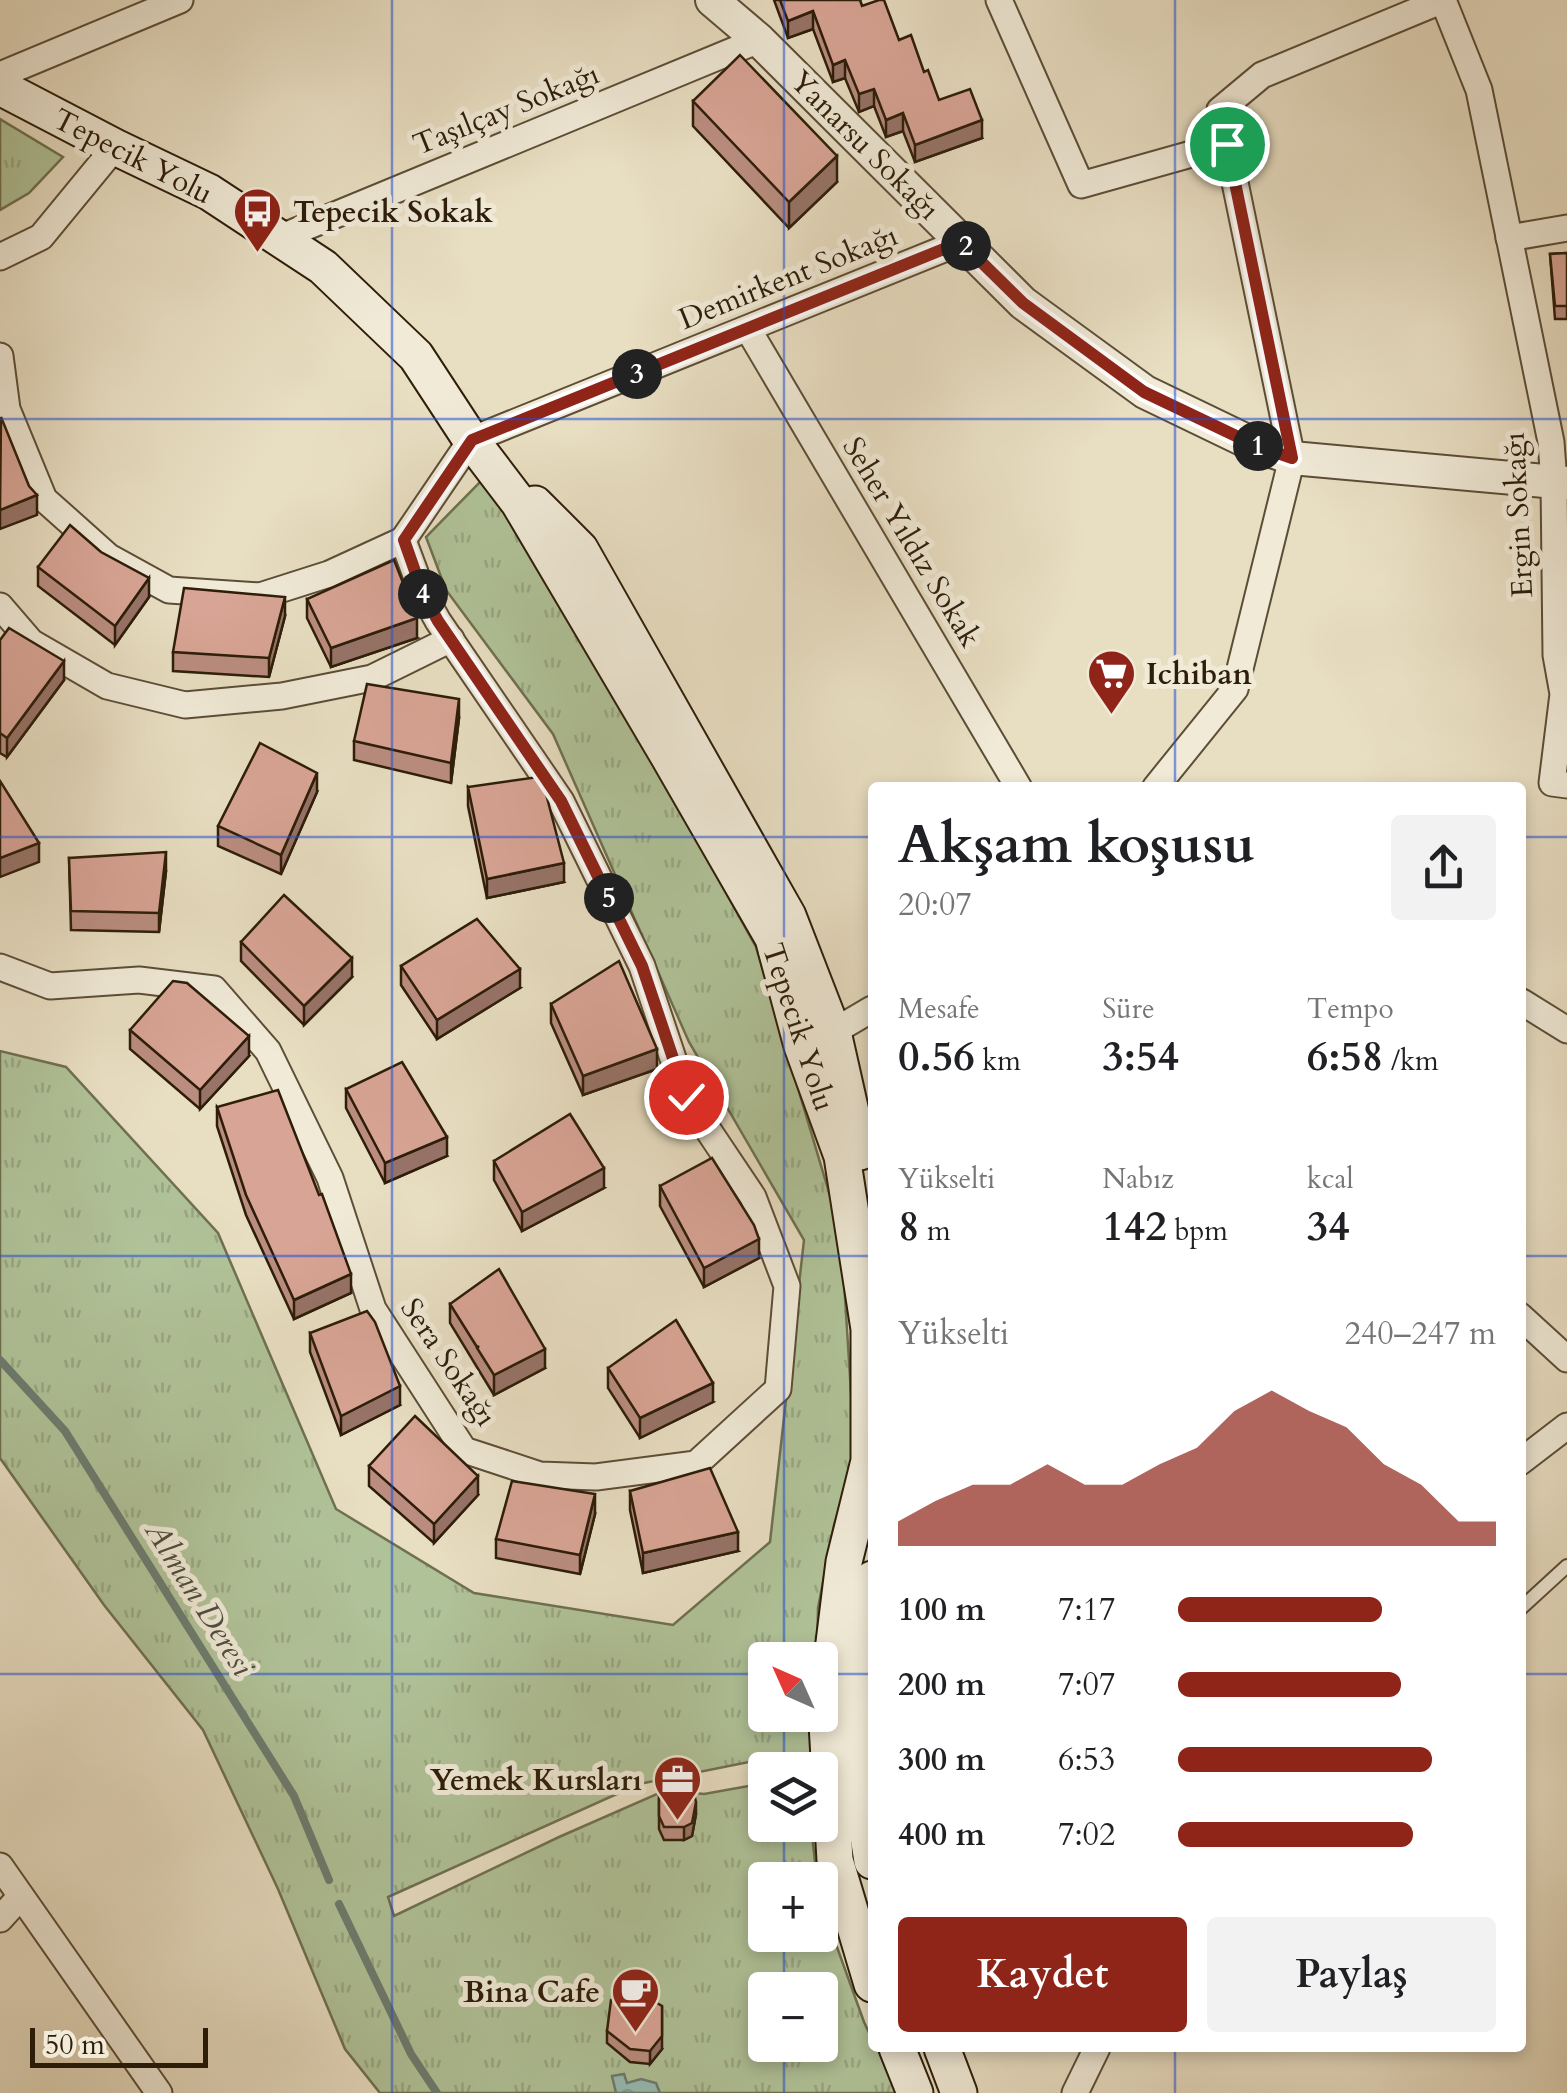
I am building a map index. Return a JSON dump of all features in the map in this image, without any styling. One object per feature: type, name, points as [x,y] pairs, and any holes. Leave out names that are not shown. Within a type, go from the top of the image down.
[{"type":"main road","name":"Tepecik Yolu","points":[[0,87],[209,192],[323,267],[416,356],[519,502],[773,938],[818,1039],[868,1194]]},
{"type":"main road","name":"Tepecik Yolu","points":[[818,1039],[842,1156],[868,1323]]},
{"type":"main road","name":"Tepecik Yolu","points":[[868,1470],[862,1530],[844,1562],[826,1707],[868,1846]]},
{"type":"main road","name":"Tepecik Yolu","points":[[868,1595],[856,1799],[836,1860],[868,1970]]},
{"type":"main road","points":[[899,2052],[915,2093]]},
{"type":"main road","points":[[943,2052],[953,2092]]},
{"type":"street","points":[[0,75],[180,0]]},
{"type":"street","name":"Yanarsu Sokağı","points":[[712,0],[759,40],[1023,303],[1144,392],[1257,446],[1292,458],[1561,482]]},
{"type":"street","points":[[999,0],[1081,184],[1227,144]]},
{"type":"street","points":[[1160,782],[1235,689],[1292,458],[1220,110],[1262,75],[1443,0]]},
{"type":"street","name":"Ergin Sokağı","points":[[1443,0],[1479,90],[1561,482],[1556,656],[1563,694],[1552,783],[1567,785]]},
{"type":"street","name":"Taşılçay Sokağı","points":[[278,239],[759,40]]},
{"type":"street","points":[[0,256],[41,237],[115,147]]},
{"type":"street","points":[[1509,238],[1567,228]]},
{"type":"street","name":"Demirkent Sokağı","points":[[472,440],[961,242]]},
{"type":"street","name":"Seher Yıldız Sokak","points":[[748,329],[1015,782]]},
{"type":"street","points":[[0,356],[7,410],[44,499],[109,557],[169,590],[260,596],[330,574],[404,540],[472,440]]},
{"type":"street","name":"Sera Sokağı","points":[[0,967],[50,986],[140,980],[214,989],[268,1051],[330,1178],[373,1308],[464,1450],[540,1475],[596,1477],[696,1464],[778,1390],[787,1286],[753,1197],[686,1097],[642,966],[561,801],[438,621],[423,594],[404,540]]},
{"type":"street","points":[[0,606],[31,642],[108,686],[185,706],[282,696],[372,678],[451,638]]},
{"type":"street","points":[[1526,1004],[1567,1030]]},
{"type":"street","points":[[818,1039],[868,1012]]},
{"type":"street","points":[[1526,1321],[1567,1359]]},
{"type":"street","points":[[1526,1457],[1567,1426]]},
{"type":"street","points":[[0,1866],[159,2093]]},
{"type":"street","points":[[0,1920],[20,1898]]},
{"type":"street","points":[[1075,2093],[1096,2052]]},
{"type":"lane","points":[[1526,1603],[1567,1566]]},
{"type":"green space","points":[[0,119],[63,157],[29,193],[0,210]]},
{"type":"green space","points":[[482,480],[537,562],[756,947],[841,1233],[855,1457],[834,1525],[818,1608],[817,1642],[748,1642],[748,1732],[815,1732],[814,1752],[748,1752],[748,1762],[639,1784],[388,1897],[394,1916],[666,1790],[704,1794],[748,1786],[748,1842],[813,1842],[815,1862],[748,1862],[748,1952],[838,1950],[868,2030],[868,2052],[879,2052],[898,2093],[380,2093],[345,2049],[278,1889],[203,1730],[104,1605],[0,1458],[0,1051],[66,1067],[218,1233],[336,1509],[474,1593],[673,1625],[770,1542],[804,1240],[689,1042],[553,734],[446,590],[426,537]]},
{"type":"water","points":[[624,2074],[627,2083],[641,2079],[656,2083],[660,2093],[616,2093],[612,2076]]},
{"type":"building","points":[[780,0],[860,0],[862,6],[884,0],[899,40],[911,35],[939,100],[970,89],[982,120],[915,145],[903,113],[886,120],[874,89],[859,94],[845,60],[833,65],[813,11],[788,21]]},
{"type":"building","points":[[740,55],[837,156],[789,202],[693,101]]},
{"type":"building","points":[[1567,253],[1567,306],[1555,306],[1550,254]]},
{"type":"building","points":[[1,417],[29,486],[37,495],[0,510]]},
{"type":"building","points":[[70,525],[101,552],[149,578],[115,626],[38,567]]},
{"type":"building","points":[[394,560],[417,618],[331,648],[307,599]]},
{"type":"building","points":[[184,588],[285,597],[269,658],[173,652]]},
{"type":"building","points":[[9,628],[64,661],[7,738],[0,733],[0,640]]},
{"type":"building","points":[[367,684],[459,699],[451,763],[354,741]]},
{"type":"building","points":[[260,743],[317,773],[281,855],[218,826]]},
{"type":"building","points":[[538,777],[544,786],[564,863],[487,879],[468,787]]},
{"type":"building","points":[[0,781],[39,843],[0,858]]},
{"type":"building","points":[[166,852],[159,913],[71,911],[69,858]]},
{"type":"building","points":[[284,895],[352,958],[304,1006],[241,942]]},
{"type":"building","points":[[477,919],[520,969],[437,1020],[401,966]]},
{"type":"building","points":[[619,961],[657,1049],[583,1076],[551,1004]]},
{"type":"building","points":[[173,981],[187,983],[249,1036],[200,1090],[130,1030]]},
{"type":"building","points":[[402,1062],[447,1137],[385,1163],[346,1089]]},
{"type":"building","points":[[278,1090],[351,1274],[294,1300],[246,1195],[217,1107]]},
{"type":"building","points":[[570,1114],[604,1168],[522,1212],[494,1161]]},
{"type":"building","points":[[712,1158],[759,1239],[704,1268],[660,1186]]},
{"type":"building","points":[[499,1269],[545,1349],[494,1375],[450,1304]]},
{"type":"building","points":[[367,1311],[400,1386],[341,1416],[310,1333]]},
{"type":"building","points":[[676,1320],[713,1383],[640,1418],[608,1368]]},
{"type":"building","points":[[415,1416],[478,1476],[434,1524],[369,1466]]},
{"type":"building","points":[[710,1468],[738,1532],[643,1553],[630,1491]]},
{"type":"building","points":[[512,1481],[595,1494],[580,1555],[496,1539]]},
{"type":"building","name":"Yemek Kursları","points":[[666,1790],[694,1793],[692,1823],[664,1827],[659,1816],[659,1797]]},
{"type":"building","name":"Bina Cafe","points":[[641,1994],[662,2006],[662,2036],[650,2051],[630,2049],[607,2031],[611,2000]]},
{"type":"waterway","name":"Alman Deresi","points":[[0,1360],[65,1431],[294,1796],[329,1880]]},
{"type":"waterway","name":"Alman Deresi","points":[[339,1904],[411,2054],[437,2093]]},
{"type":"place","name":"Tepecik Sokak","points":[[258,254]]},
{"type":"place","name":"Ichiban","points":[[1111,716]]},
{"type":"place","name":"Yemek Kursları","points":[[677,1822]]},
{"type":"place","name":"Bina Cafe","points":[[635,2034]]},
{"type":"route","points":[[686,1097],[642,966],[561,801],[438,621],[423,594],[404,540],[472,440],[961,242],[1023,303],[1144,392],[1257,446],[1292,458],[1227,144]]}]
